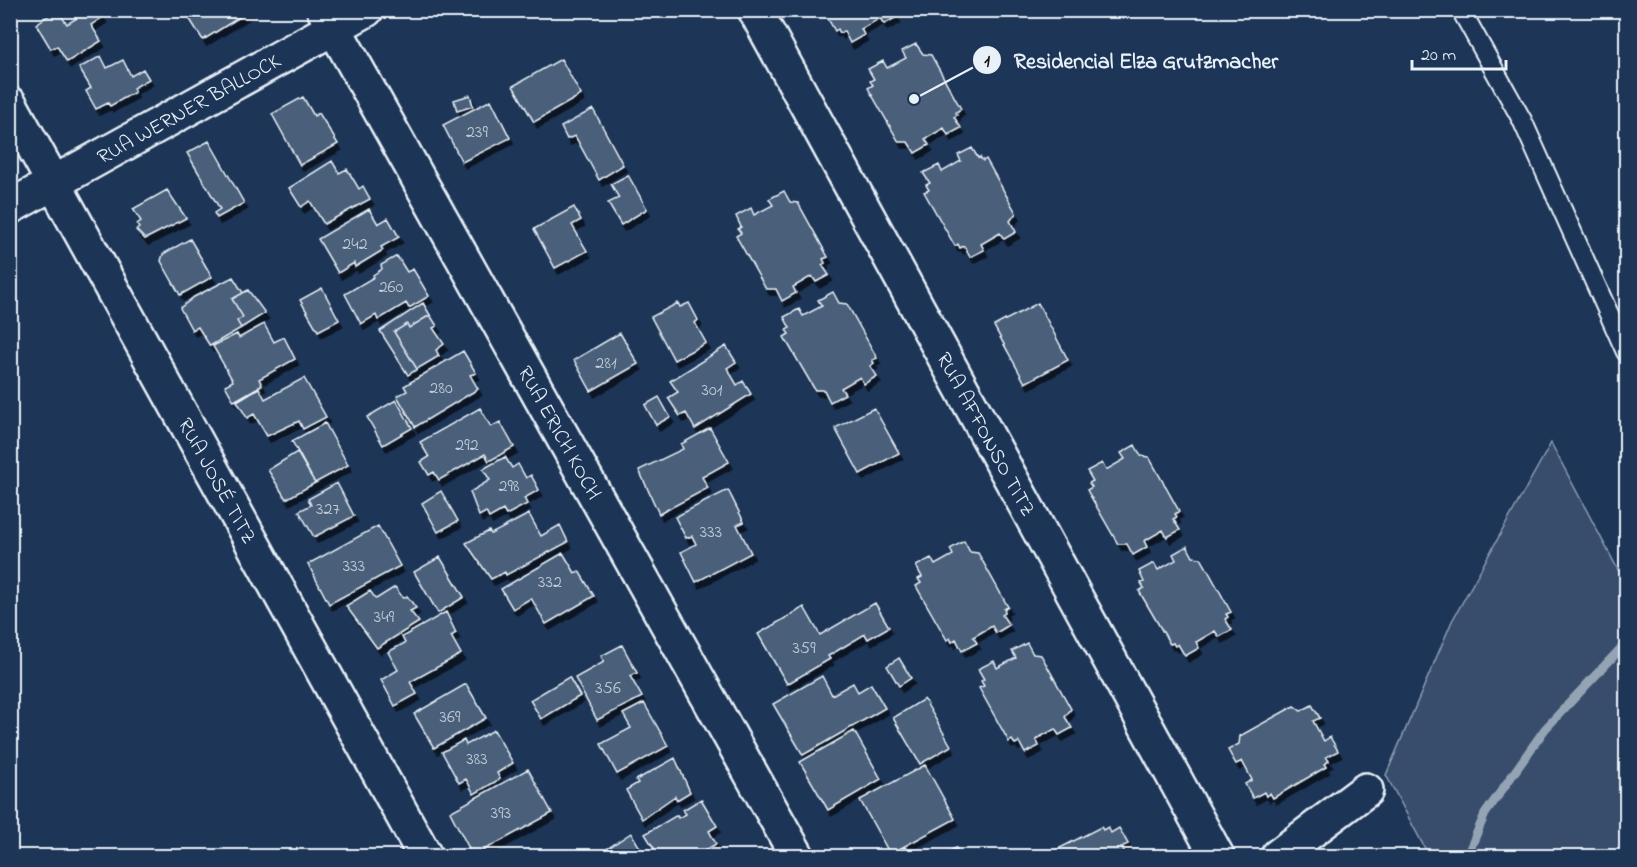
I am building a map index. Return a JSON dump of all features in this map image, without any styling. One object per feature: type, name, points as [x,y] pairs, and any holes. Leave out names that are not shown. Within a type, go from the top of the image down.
[{"type":"street","name":"RUA WERNER BALLOCK","points":[[10,207],[329,19],[366,10]]},
{"type":"street","name":"RUA AFFONSO TITZ","points":[[755,10],[1217,856]]},
{"type":"street","name":"RUA ERICH KOCH","points":[[329,19],[797,856]]},
{"type":"street","name":"RUA JOSÉ TITZ","points":[[10,104],[425,856]]},
{"type":"street","points":[[1278,856],[1366,790]]},
{"type":"lane","points":[[1461,10],[1522,120],[1626,352]]},
{"type":"shaded area","points":[[1551,443],[1626,585],[1626,856],[1429,856],[1386,775],[1452,621]]},
{"type":"building","points":[[57,10],[67,24],[77,18],[71,10],[99,10],[103,17],[91,25],[101,41],[67,62],[57,46],[51,49],[36,24]]},
{"type":"building","points":[[184,10],[251,10],[203,40]]},
{"type":"building","points":[[823,10],[893,10],[897,17],[884,24],[880,18],[861,29],[864,35],[850,43],[844,31],[840,33],[838,29],[835,31]]},
{"type":"building","points":[[916,44],[923,54],[931,55],[961,109],[954,117],[961,128],[948,135],[944,128],[925,139],[929,145],[915,153],[908,142],[899,142],[868,88],[873,85],[870,81],[874,79],[868,69],[883,61],[887,68],[906,58],[902,51]]},
{"type":"building","points":[[101,56],[107,68],[123,60],[131,76],[143,69],[149,79],[133,88],[135,92],[110,106],[108,103],[96,109],[86,91],[91,88],[79,68]]},
{"type":"building","points":[[561,59],[581,95],[534,122],[513,86]]},
{"type":"building","points":[[470,95],[473,106],[457,111],[454,100]]},
{"type":"building","points":[[303,97],[314,116],[319,113],[338,144],[300,165],[272,114]]},
{"type":"building","points":[[491,100],[510,138],[462,162],[443,125]]},
{"type":"building","points":[[593,109],[623,165],[599,180],[575,136],[567,139],[561,127]]},
{"type":"building","points":[[209,141],[244,203],[217,218],[214,213],[220,209],[187,153]]},
{"type":"building","points":[[972,148],[978,158],[980,157],[983,161],[986,159],[1016,213],[1010,221],[1016,232],[1004,239],[1000,233],[981,244],[984,250],[970,257],[964,246],[960,248],[958,244],[955,246],[924,192],[929,190],[926,185],[930,183],[923,173],[939,165],[942,172],[961,161],[958,155]]},
{"type":"building","points":[[332,161],[339,173],[347,169],[359,189],[363,186],[370,199],[324,224],[310,201],[301,207],[289,188]]},
{"type":"building","points":[[628,175],[647,209],[621,225],[608,203],[619,198],[611,184]]},
{"type":"building","points":[[167,190],[186,218],[145,239],[136,230],[139,228],[137,224],[141,221],[133,209]]},
{"type":"building","points":[[784,191],[790,202],[798,203],[828,257],[823,259],[825,263],[822,265],[829,275],[816,282],[812,276],[793,287],[796,293],[782,301],[776,289],[766,289],[736,236],[741,233],[738,229],[741,227],[736,216],[751,208],[754,215],[773,205],[769,199]]},
{"type":"building","points":[[574,207],[581,220],[572,225],[587,251],[555,268],[534,229]]},
{"type":"building","points":[[369,209],[378,224],[388,218],[399,237],[381,247],[383,250],[355,267],[354,263],[338,273],[318,239]]},
{"type":"building","points":[[190,239],[212,277],[180,295],[161,261],[163,254]]},
{"type":"building","points":[[397,256],[407,272],[413,269],[429,296],[409,308],[406,303],[378,320],[376,315],[361,324],[345,294],[374,277],[373,275],[382,269],[381,265]]},
{"type":"building","points":[[233,277],[243,293],[232,299],[243,317],[237,321],[241,328],[210,346],[198,327],[192,330],[180,308],[194,297]]},
{"type":"building","points":[[322,288],[339,320],[318,331],[300,300]]},
{"type":"building","points":[[248,290],[265,313],[241,328],[237,321],[243,317],[232,299]]},
{"type":"building","points":[[833,292],[839,303],[847,304],[877,358],[872,360],[874,363],[870,366],[877,376],[864,384],[860,377],[841,388],[845,394],[830,402],[824,390],[815,390],[784,337],[789,334],[786,330],[790,328],[784,317],[799,309],[803,316],[822,306],[818,300]]},
{"type":"building","points":[[423,303],[430,315],[409,328],[407,324],[394,332],[417,369],[408,375],[380,331]]},
{"type":"building","points":[[678,303],[680,307],[689,303],[698,320],[695,323],[706,343],[674,360],[651,317]]},
{"type":"building","points":[[1038,303],[1068,360],[1025,383],[994,326]]},
{"type":"building","points":[[430,315],[437,326],[433,328],[444,344],[436,350],[439,356],[417,369],[394,332],[407,324],[409,328]]},
{"type":"building","points":[[264,324],[274,342],[284,337],[295,359],[259,379],[262,385],[234,401],[225,385],[233,381],[213,346],[237,334],[239,338]]},
{"type":"building","points":[[620,333],[638,364],[591,391],[574,360]]},
{"type":"building","points":[[726,346],[736,362],[727,368],[737,385],[743,381],[751,394],[695,429],[686,413],[680,416],[668,398],[678,392],[670,381]]},
{"type":"building","points":[[463,351],[476,373],[470,375],[478,389],[415,427],[397,396],[407,391],[404,386]]},
{"type":"building","points":[[304,378],[326,417],[303,429],[299,421],[267,436],[254,414],[247,418],[237,401],[259,388],[265,399]]},
{"type":"building","points":[[659,397],[670,417],[656,425],[645,405]]},
{"type":"building","points":[[396,400],[412,428],[383,445],[367,417]]},
{"type":"building","points":[[480,408],[491,427],[500,422],[514,447],[489,461],[485,454],[439,480],[434,472],[429,475],[421,462],[429,457],[420,442]]},
{"type":"building","points":[[874,408],[899,453],[860,474],[835,428]]},
{"type":"building","points":[[325,423],[348,465],[315,483],[292,441]]},
{"type":"building","points":[[710,428],[729,462],[702,477],[708,488],[659,514],[639,470],[683,449],[681,444]]},
{"type":"building","points":[[1135,445],[1141,456],[1149,457],[1179,511],[1175,514],[1177,517],[1173,519],[1180,530],[1167,537],[1163,530],[1144,541],[1147,547],[1133,555],[1127,544],[1118,544],[1087,490],[1092,487],[1089,483],[1093,481],[1087,471],[1102,463],[1106,470],[1125,459],[1121,453]]},
{"type":"building","points":[[297,452],[315,483],[286,499],[268,470]]},
{"type":"building","points":[[505,457],[512,468],[518,464],[526,478],[531,475],[539,490],[524,498],[527,504],[506,515],[503,510],[489,518],[486,512],[479,516],[470,492],[490,480],[483,469]]},
{"type":"building","points":[[337,483],[354,516],[314,537],[299,511],[311,505],[308,499]]},
{"type":"building","points":[[728,490],[744,522],[737,525],[751,553],[696,582],[681,552],[696,544],[692,536],[686,538],[675,517]]},
{"type":"building","points":[[441,491],[458,521],[438,532],[422,503]]},
{"type":"building","points":[[529,514],[541,536],[560,525],[568,542],[506,575],[505,572],[491,579],[466,543],[489,531],[491,534]]},
{"type":"building","points":[[378,526],[400,566],[329,604],[308,564]]},
{"type":"building","points":[[964,541],[970,552],[978,553],[1008,607],[1004,609],[1005,613],[1002,615],[1009,625],[996,633],[992,626],[973,637],[977,643],[962,651],[956,639],[952,642],[950,638],[947,640],[916,586],[921,583],[918,579],[922,577],[916,566],[931,558],[935,565],[953,555],[950,549]]},
{"type":"building","points":[[1187,546],[1193,557],[1201,558],[1231,612],[1226,614],[1228,617],[1225,619],[1232,630],[1219,637],[1215,631],[1196,642],[1199,648],[1185,656],[1178,644],[1175,646],[1173,643],[1170,644],[1139,591],[1144,588],[1141,583],[1144,582],[1139,571],[1154,563],[1158,570],[1176,560],[1173,554]]},
{"type":"building","points":[[563,553],[575,573],[579,571],[594,596],[546,624],[531,598],[513,609],[501,589]]},
{"type":"building","points":[[440,557],[464,597],[438,613],[414,572]]},
{"type":"building","points":[[395,587],[403,598],[407,596],[416,608],[410,611],[419,622],[377,648],[346,606],[370,591],[376,599]]},
{"type":"building","points":[[875,603],[889,627],[868,639],[865,634],[828,656],[830,659],[787,684],[758,634],[804,607],[820,635]]},
{"type":"building","points":[[446,612],[456,633],[451,636],[461,654],[410,682],[417,694],[395,706],[381,680],[398,670],[388,652],[405,643],[402,637]]},
{"type":"building","points":[[1027,643],[1033,654],[1041,655],[1071,709],[1065,717],[1072,728],[1059,735],[1055,729],[1036,739],[1039,746],[1025,753],[1019,742],[1015,744],[1012,740],[1009,742],[979,688],[984,686],[981,681],[984,679],[978,669],[994,661],[997,668],[1016,658],[1012,651]]},
{"type":"building","points":[[622,645],[637,673],[630,676],[642,697],[597,720],[575,678],[604,662],[601,656]]},
{"type":"building","points":[[899,658],[911,678],[899,686],[887,666]]},
{"type":"building","points":[[822,676],[832,695],[853,683],[858,692],[871,684],[885,708],[803,755],[773,704]]},
{"type":"building","points":[[569,677],[580,696],[541,719],[530,700]]},
{"type":"building","points":[[466,684],[486,718],[434,748],[414,714]]},
{"type":"building","points":[[924,699],[951,746],[920,764],[893,718]]},
{"type":"building","points":[[644,703],[668,746],[617,774],[601,744],[631,728],[623,714]]},
{"type":"building","points":[[1312,705],[1320,718],[1313,721],[1324,741],[1330,737],[1338,751],[1326,757],[1329,761],[1324,764],[1326,767],[1273,798],[1270,793],[1266,796],[1264,792],[1253,798],[1245,784],[1252,780],[1242,761],[1236,764],[1228,750],[1239,744],[1240,736],[1294,706],[1301,711]]},
{"type":"building","points":[[494,730],[513,763],[497,773],[500,779],[474,794],[466,779],[459,783],[442,752],[464,740],[466,745]]},
{"type":"building","points":[[854,731],[881,779],[828,810],[800,762]]},
{"type":"building","points":[[675,758],[690,792],[677,800],[675,796],[642,819],[626,790],[638,783],[636,780]]},
{"type":"building","points":[[925,765],[955,819],[890,854],[860,800]]},
{"type":"building","points":[[528,769],[552,813],[473,856],[450,812]]},
{"type":"building","points":[[701,799],[717,826],[709,831],[716,844],[704,851],[705,856],[659,856],[645,834],[677,815],[678,818],[686,814],[683,810]]},
{"type":"building","points":[[1101,827],[1103,830],[1108,827],[1111,833],[1119,828],[1128,844],[1121,847],[1127,856],[1053,856],[1056,855],[1054,851]]},
{"type":"building","points":[[631,833],[643,853],[647,852],[650,856],[612,856],[607,849]]},
{"type":"building","points":[[905,847],[910,856],[888,856]]},
{"type":"building","points":[[956,848],[961,856],[940,856]]},
{"type":"waterway","points":[[1467,856],[1485,814],[1545,729],[1626,643]]},
{"type":"place","name":"Residencial Elza Grutzmacher","points":[[914,99]]}]
